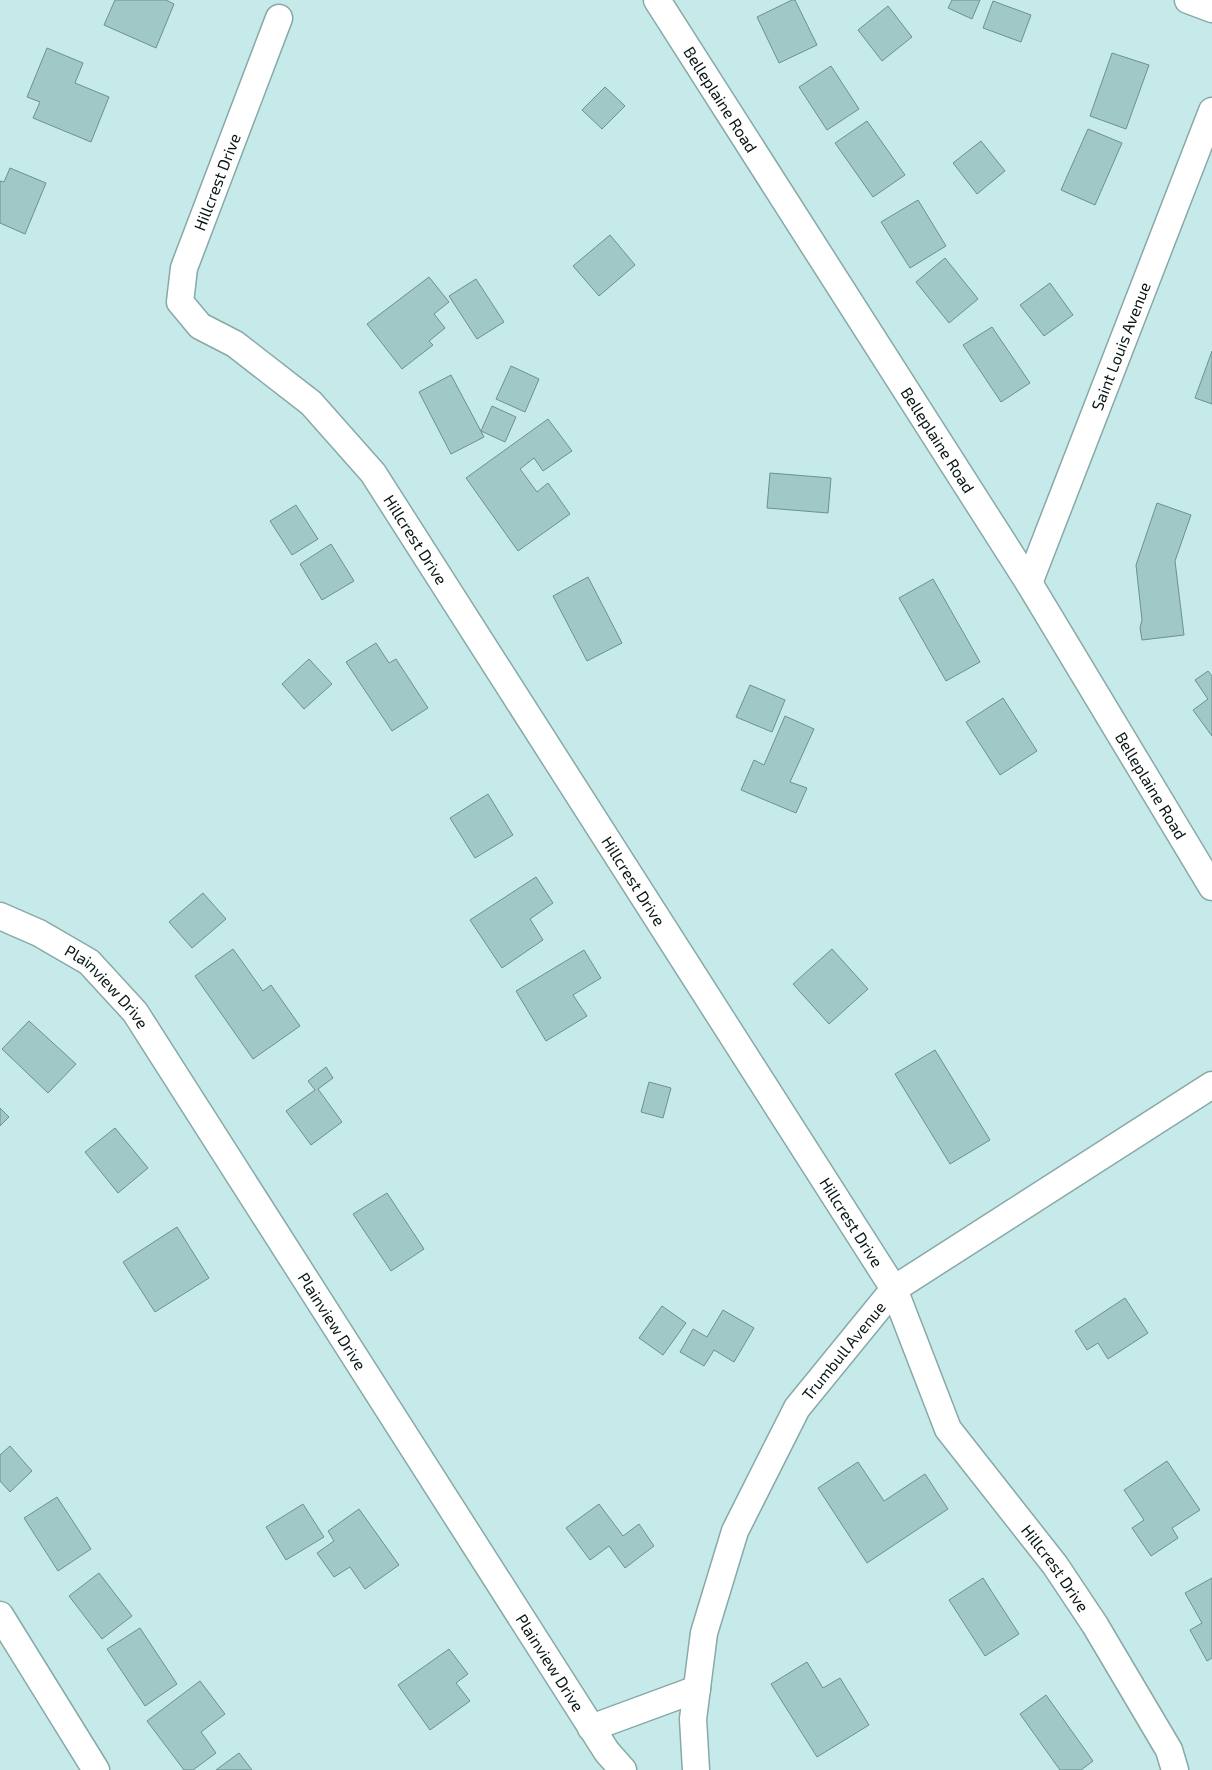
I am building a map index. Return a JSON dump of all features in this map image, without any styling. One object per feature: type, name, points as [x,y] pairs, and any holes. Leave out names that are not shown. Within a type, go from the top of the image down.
[{"type":"street","name":"Belleplaine Road","points":[[657,0],[1029,583],[1212,887]]},
{"type":"street","points":[[1188,0],[1212,9]]},
{"type":"street","name":"Hillcrest Drive","points":[[279,18],[184,268],[180,302],[200,326],[235,344],[311,403],[373,473],[894,1289],[948,1428],[1055,1565],[1095,1625],[1169,1750],[1175,1770]]},
{"type":"street","name":"Saint Louis Avenue","points":[[1029,583],[1212,111]]},
{"type":"street","name":"Plainview Drive","points":[[0,916],[39,933],[89,962],[135,1012],[591,1728],[607,1752],[623,1770]]},
{"type":"street","name":"Trumbull Avenue","points":[[696,1770],[693,1719],[704,1634],[740,1522],[797,1408],[894,1289],[1212,1085]]},
{"type":"street","points":[[0,1615],[96,1770]]},
{"type":"street","points":[[591,1728],[697,1689]]},
{"type":"building","points":[[115,0],[166,0],[174,4],[156,48],[104,25]]},
{"type":"building","points":[[795,0],[817,45],[779,63],[757,17]]},
{"type":"building","points":[[952,0],[980,0],[972,19],[948,8]]},
{"type":"building","points":[[993,1],[1031,15],[1021,42],[983,28]]},
{"type":"building","points":[[888,6],[912,37],[882,61],[858,30]]},
{"type":"building","points":[[47,48],[83,63],[75,83],[109,97],[91,142],[33,118],[40,102],[27,97]]},
{"type":"building","points":[[1112,53],[1149,65],[1126,129],[1090,116]]},
{"type":"building","points":[[831,66],[859,109],[827,130],[799,87]]},
{"type":"building","points":[[605,87],[625,106],[602,129],[582,110]]},
{"type":"building","points":[[867,121],[905,175],[873,197],[835,143]]},
{"type":"building","points":[[1088,129],[1122,143],[1095,205],[1061,190]]},
{"type":"building","points":[[981,141],[1005,171],[977,194],[953,163]]},
{"type":"building","points":[[10,168],[46,183],[25,234],[0,223],[0,181],[4,182]]},
{"type":"building","points":[[918,200],[946,246],[910,268],[881,222]]},
{"type":"building","points":[[610,235],[635,265],[599,296],[573,266]]},
{"type":"building","points":[[945,258],[978,299],[949,323],[916,282]]},
{"type":"building","points":[[429,277],[449,302],[434,314],[445,328],[429,341],[433,345],[402,369],[367,324]]},
{"type":"building","points":[[476,279],[504,322],[477,339],[449,296]]},
{"type":"building","points":[[1050,283],[1073,315],[1044,336],[1020,305]]},
{"type":"building","points":[[992,327],[1030,383],[1001,402],[963,345]]},
{"type":"building","points":[[1212,351],[1212,404],[1195,398]]},
{"type":"building","points":[[511,366],[539,379],[525,412],[496,399]]},
{"type":"building","points":[[451,375],[484,437],[451,454],[419,392]]},
{"type":"building","points":[[492,406],[516,417],[505,442],[481,431]]},
{"type":"building","points":[[548,419],[572,451],[543,471],[534,458],[520,469],[537,492],[548,483],[570,514],[518,551],[466,478]]},
{"type":"building","points":[[770,473],[831,478],[828,513],[767,508]]},
{"type":"building","points":[[1157,503],[1191,515],[1175,561],[1184,635],[1142,640],[1140,628],[1142,620],[1136,565]]},
{"type":"building","points":[[296,505],[318,539],[292,555],[270,521]]},
{"type":"building","points":[[331,544],[354,581],[322,600],[300,564]]},
{"type":"building","points":[[588,577],[622,643],[587,661],[553,596]]},
{"type":"building","points":[[933,579],[980,662],[946,681],[899,598]]},
{"type":"building","points":[[376,643],[389,663],[396,659],[428,708],[392,731],[346,662]]},
{"type":"building","points":[[309,659],[332,684],[304,709],[282,684]]},
{"type":"building","points":[[1208,671],[1212,676],[1212,736],[1193,710],[1208,699],[1195,680]]},
{"type":"building","points":[[750,685],[785,700],[772,732],[736,717]]},
{"type":"building","points":[[1003,698],[1037,751],[1000,775],[966,722]]},
{"type":"building","points":[[785,716],[814,729],[790,782],[807,788],[796,813],[741,790],[754,760],[764,765]]},
{"type":"building","points":[[488,794],[513,835],[475,858],[450,818]]},
{"type":"building","points":[[536,877],[553,903],[530,919],[543,940],[502,968],[470,920]]},
{"type":"building","points":[[203,893],[226,919],[192,948],[169,922]]},
{"type":"building","points":[[233,949],[263,991],[271,985],[300,1026],[253,1059],[195,976]]},
{"type":"building","points":[[832,949],[868,989],[829,1024],[793,984]]},
{"type":"building","points":[[584,950],[601,978],[573,995],[587,1016],[546,1041],[516,991]]},
{"type":"building","points":[[29,1021],[76,1064],[48,1093],[2,1049]]},
{"type":"building","points":[[935,1050],[990,1140],[950,1164],[895,1074]]},
{"type":"building","points":[[326,1067],[333,1078],[318,1089],[342,1122],[311,1145],[286,1111],[315,1090],[308,1081]]},
{"type":"building","points":[[649,1082],[671,1088],[663,1118],[641,1112]]},
{"type":"building","points":[[0,1108],[9,1117],[0,1126]]},
{"type":"building","points":[[115,1128],[148,1168],[118,1193],[85,1152]]},
{"type":"building","points":[[387,1193],[424,1249],[391,1271],[353,1214]]},
{"type":"building","points":[[177,1227],[209,1278],[155,1312],[123,1262]]},
{"type":"building","points":[[1125,1298],[1148,1333],[1108,1359],[1098,1343],[1087,1350],[1075,1331]]},
{"type":"building","points":[[662,1306],[686,1323],[663,1355],[639,1338]]},
{"type":"building","points":[[723,1310],[754,1328],[734,1362],[714,1350],[704,1366],[680,1352],[693,1329],[707,1337]]},
{"type":"building","points":[[10,1446],[32,1471],[10,1492],[0,1481],[0,1455]]},
{"type":"building","points":[[1167,1461],[1200,1510],[1172,1528],[1178,1538],[1151,1556],[1132,1528],[1144,1520],[1124,1490]]},
{"type":"building","points":[[858,1462],[884,1501],[925,1474],[948,1509],[867,1563],[818,1488]]},
{"type":"building","points":[[57,1497],[91,1549],[58,1571],[24,1518]]},
{"type":"building","points":[[303,1504],[324,1537],[286,1560],[266,1527]]},
{"type":"building","points":[[599,1504],[623,1536],[639,1524],[654,1546],[625,1568],[609,1546],[590,1560],[566,1528]]},
{"type":"building","points":[[359,1509],[399,1565],[365,1589],[350,1567],[334,1577],[317,1553],[334,1541],[328,1531]]},
{"type":"building","points":[[99,1573],[132,1616],[102,1639],[69,1596]]},
{"type":"building","points":[[983,1578],[1019,1634],[985,1656],[949,1600]]},
{"type":"building","points":[[1212,1578],[1212,1658],[1207,1661],[1190,1630],[1202,1623],[1185,1593]]},
{"type":"building","points":[[140,1628],[177,1684],[145,1706],[107,1649]]},
{"type":"building","points":[[449,1649],[468,1674],[456,1683],[470,1701],[430,1730],[398,1685]]},
{"type":"building","points":[[807,1662],[823,1688],[840,1678],[869,1725],[817,1757],[771,1684]]},
{"type":"building","points":[[200,1681],[225,1714],[201,1732],[216,1753],[193,1770],[184,1770],[147,1721]]},
{"type":"building","points":[[1046,1695],[1093,1761],[1081,1770],[1060,1770],[1020,1714]]},
{"type":"building","points":[[239,1753],[252,1770],[216,1770]]}]
